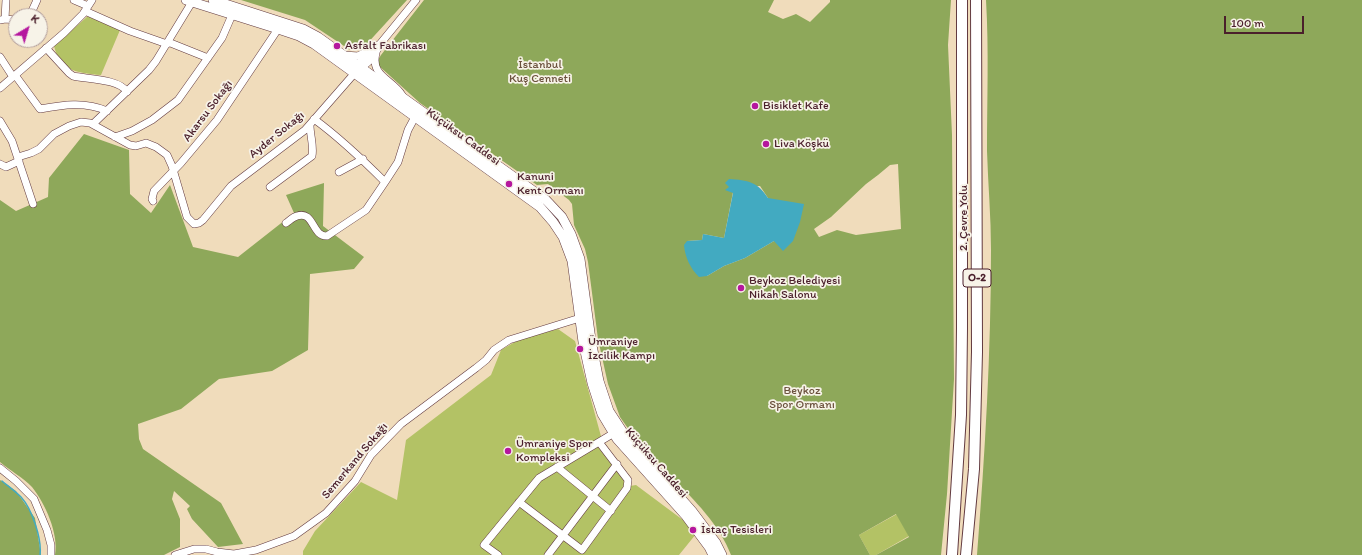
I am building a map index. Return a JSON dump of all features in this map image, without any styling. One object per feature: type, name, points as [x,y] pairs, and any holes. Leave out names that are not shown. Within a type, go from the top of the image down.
[{"type":"highway","name":"2. Çevre Yolu","points":[[952,555],[961,415],[962,0]]},
{"type":"highway","name":"2. Çevre Yolu","points":[[966,555],[974,469],[977,359],[976,0]]},
{"type":"main road","name":"Küçüksu Caddesi","points":[[213,0],[233,11],[300,36],[322,50],[328,50],[406,100],[443,133]]},
{"type":"main road","name":"Küçüksu Caddesi","points":[[190,1],[223,5]]},
{"type":"main road","name":"Küçüksu Caddesi","points":[[233,11],[303,29],[318,37],[343,55],[357,70],[415,117],[443,133],[546,200],[554,208],[562,217],[571,234],[580,259],[578,272],[584,318],[591,340],[600,381],[617,431],[692,511],[716,543],[716,554]]},
{"type":"street","points":[[2,20],[6,0]]},
{"type":"street","points":[[74,0],[89,6],[130,30],[208,58]]},
{"type":"street","name":"Ayder Sokağı","points":[[173,171],[187,217],[194,224],[199,223],[231,186],[287,145],[312,122],[357,70],[360,62],[374,51],[416,0]]},
{"type":"street","points":[[93,124],[149,70],[167,43],[190,1]]},
{"type":"street","points":[[48,46],[64,33],[89,6]]},
{"type":"street","points":[[115,137],[132,131],[165,111],[178,100],[222,38],[233,11]]},
{"type":"street","name":"Akarsu Sokağı","points":[[153,201],[152,196],[154,191],[181,163],[217,120],[278,29]]},
{"type":"street","points":[[0,88],[46,48],[68,73],[73,76],[116,84],[125,88],[127,92]]},
{"type":"street","points":[[343,55],[350,57],[374,51],[375,67],[378,72],[399,90],[406,100]]},
{"type":"street","points":[[0,57],[40,110],[57,106],[87,104],[107,111]]},
{"type":"street","points":[[286,223],[297,216],[304,215],[309,218],[316,231],[324,236],[327,236],[366,210],[398,162],[408,130],[415,117]]},
{"type":"street","points":[[0,121],[12,141],[33,204]]},
{"type":"street","points":[[2,167],[39,149],[54,134],[69,126],[82,122],[93,124],[130,144],[136,146],[146,143],[163,150],[167,155],[173,171]]},
{"type":"street","points":[[270,187],[312,156],[313,151],[310,134],[312,122],[332,132],[363,159],[385,182]]},
{"type":"street","points":[[339,172],[363,159]]},
{"type":"street","name":"Semerkand Sokağı","points":[[175,555],[194,549],[206,549],[234,554],[256,550],[294,536],[326,513],[355,481],[371,455],[401,424],[476,368],[486,360],[494,350],[509,340],[584,318]]},
{"type":"street","points":[[498,555],[484,545],[539,478],[617,431]]},
{"type":"street","points":[[520,502],[582,550],[628,488],[628,480],[599,442]]},
{"type":"street","points":[[548,555],[617,464]]},
{"type":"street","points":[[557,466],[611,510]]},
{"type":"street","points":[[0,468],[34,499],[47,530],[51,545],[51,555]]},
{"type":"green space","points":[[241,0],[407,0],[364,47],[350,50],[305,20]]},
{"type":"green space","name":"Beykoz Spor Ormanı","points":[[424,0],[774,0],[768,12],[783,19],[796,14],[810,22],[830,2],[830,0],[951,0],[948,45],[952,135],[954,379],[947,494],[941,555],[876,555],[909,537],[896,514],[859,535],[870,555],[731,555],[720,533],[706,513],[627,427],[620,417],[608,384],[598,339],[588,262],[585,249],[574,225],[572,204],[548,184],[537,185],[420,103],[379,66],[378,60]],"holes":[[[898,164],[901,229],[856,235],[837,230],[819,237],[814,229],[831,217],[866,184],[890,165]],[[760,186],[768,198],[774,241],[745,258],[724,266],[707,276],[687,241],[702,240],[703,234],[724,238],[733,192],[729,187]]]},
{"type":"green space","points":[[986,0],[1362,0],[1362,555],[977,555],[987,403],[991,288],[991,238],[987,151],[988,56]]},
{"type":"green space","points":[[88,16],[120,30],[101,75],[72,70],[61,61],[54,46]]},
{"type":"green space","points":[[84,134],[129,150],[130,194],[151,213],[170,185],[193,247],[238,257],[294,213],[286,195],[324,183],[323,226],[364,257],[354,269],[310,274],[308,350],[272,371],[219,379],[181,409],[138,424],[139,439],[143,449],[221,503],[243,544],[218,547],[192,519],[187,509],[190,506],[174,491],[172,499],[180,519],[180,547],[164,555],[55,555],[56,547],[53,528],[42,501],[29,484],[0,462],[0,200],[16,211],[48,197],[49,178]]},
{"type":"green space","name":"Ümraniye Spor Kompleksi","points":[[558,329],[575,341],[602,440],[631,478],[630,486],[636,485],[687,523],[696,534],[679,555],[303,555],[303,551],[315,531],[361,482],[397,500],[406,440],[491,375],[501,350],[520,339]]},
{"type":"green space","points":[[0,480],[16,491],[35,518],[41,555],[0,555]]},
{"type":"green space","points":[[897,514],[909,536],[876,555],[870,555],[859,535]]},
{"type":"water","points":[[729,179],[742,180],[752,183],[760,188],[768,198],[804,204],[800,222],[793,241],[783,251],[774,241],[745,258],[724,266],[707,276],[699,277],[688,262],[684,245],[687,241],[702,240],[703,234],[724,238],[733,193],[725,190],[729,187],[725,183]]},
{"type":"waterway","points":[[2,481],[21,497],[29,509],[38,533],[40,555]]},
{"type":"place","name":"Asfalt Fabrikası","points":[[337,46]]},
{"type":"place","name":"Bisiklet Kafe","points":[[755,106]]},
{"type":"place","name":"Liva Köşkü","points":[[766,144]]},
{"type":"place","name":"Kanuni Kent Ormanı","points":[[509,184]]},
{"type":"place","name":"Beykoz Belediyesi Nikah Salonu","points":[[741,288]]},
{"type":"place","name":"Ümraniye İzcilik Kampı","points":[[580,349]]},
{"type":"place","name":"Ümraniye Spor Kompleksi","points":[[508,451]]},
{"type":"place","name":"İstaç Tesisleri","points":[[693,530]]},
{"type":"park label","name":"İstanbul Kuş Cenneti","points":[[540,72]]}]
